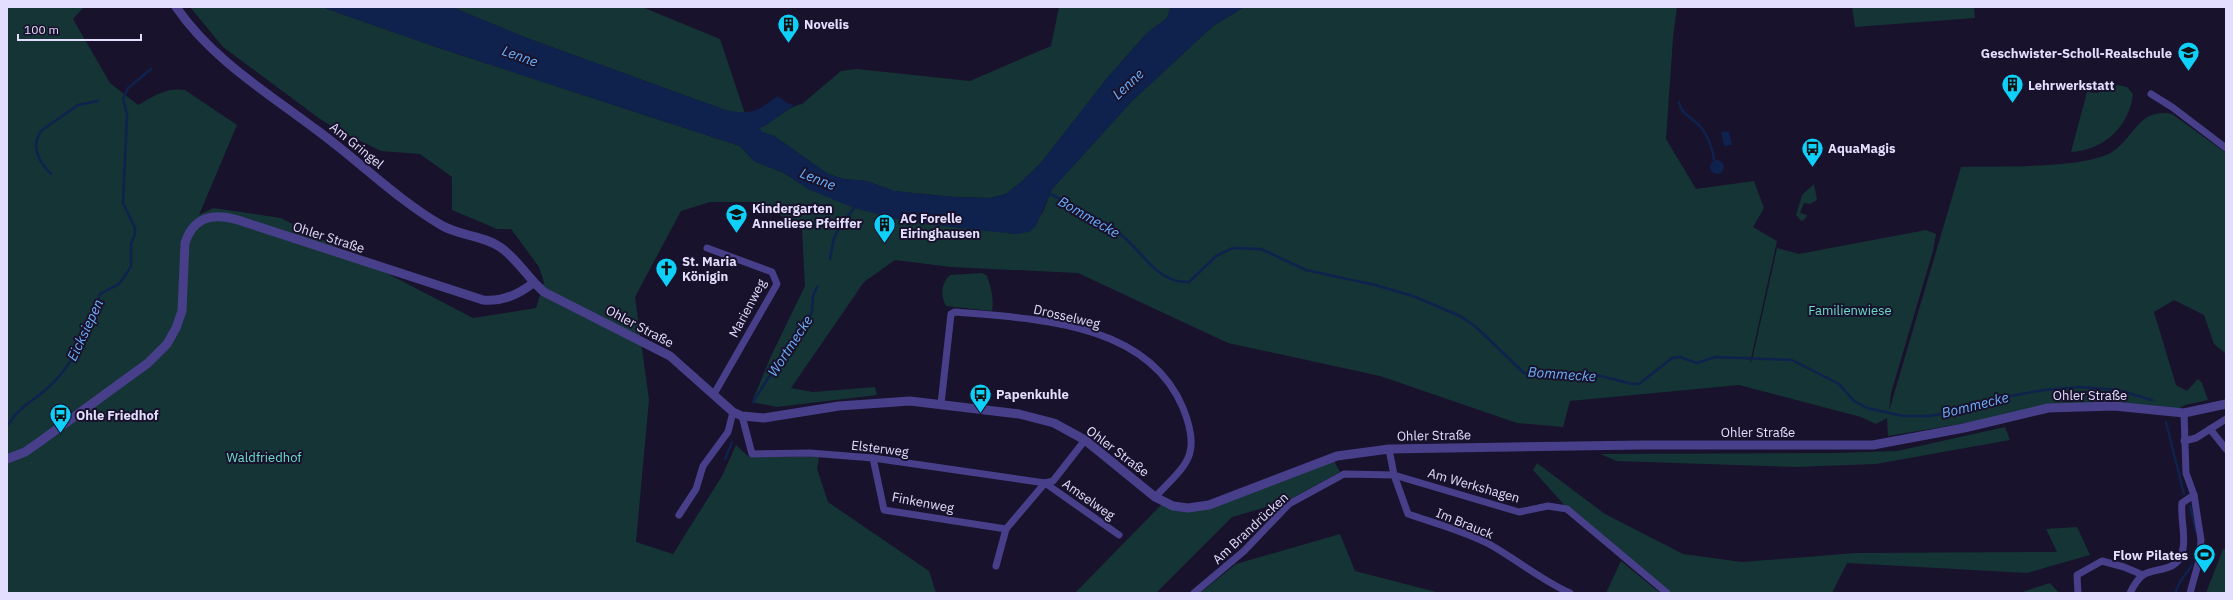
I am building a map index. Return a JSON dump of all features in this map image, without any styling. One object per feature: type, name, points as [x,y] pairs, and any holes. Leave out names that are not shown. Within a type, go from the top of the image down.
[{"type":"street","name":"Am Gringel","points":[[176,7],[196,32],[241,76],[314,128],[410,204],[442,226],[464,235],[495,244],[502,248],[514,259],[533,283]]},
{"type":"street","points":[[2151,94],[2172,107],[2226,148]]},
{"type":"street","name":"Ohler Straße","points":[[7,459],[24,452],[38,443],[140,369],[162,351],[176,328],[182,311],[185,243],[198,223],[208,218],[219,216],[483,300],[504,299],[521,292],[533,283],[552,296],[633,335],[670,356],[733,412],[742,416],[764,418],[839,406],[910,401],[1019,414],[1054,423],[1085,440],[1155,497],[1173,506],[1188,508],[1210,505],[1337,456],[1389,449],[1570,446],[1873,445],[1964,428],[2048,408],[2114,406],[2171,413],[2184,413],[2226,404]]},
{"type":"street","name":"Marienweg","points":[[707,248],[772,272],[777,284],[714,394]]},
{"type":"street","name":"Drosselweg","points":[[941,404],[951,314],[955,312],[1045,320],[1093,332],[1132,350],[1159,371],[1179,398],[1191,430],[1191,449],[1185,466],[1155,497]]},
{"type":"street","points":[[679,515],[696,489],[703,466],[728,432],[733,412]]},
{"type":"street","points":[[2184,413],[2185,473],[2193,496],[2201,540],[2200,558],[2190,593]]},
{"type":"street","name":"Elsterweg","points":[[742,416],[752,454],[810,452],[873,458],[1045,483]]},
{"type":"street","points":[[2184,441],[2196,438],[2226,419]]},
{"type":"street","points":[[2210,429],[2226,449]]},
{"type":"street","name":"Amselweg","points":[[996,566],[1006,530],[1045,483],[1053,481],[1085,440]]},
{"type":"street","name":"Im Brauck","points":[[1389,449],[1394,475],[1408,514],[1487,543],[1517,560],[1553,585],[1570,593]]},
{"type":"street","name":"Finkenweg","points":[[873,458],[884,510],[1006,530]]},
{"type":"street","name":"Am Brandrücken","points":[[1194,593],[1244,551],[1289,504],[1344,474],[1394,475]]},
{"type":"street","name":"Am Werkshagen","points":[[1394,475],[1519,512],[1548,506],[1567,509],[1667,593]]},
{"type":"street","name":"Amselweg","points":[[1045,483],[1119,535]]},
{"type":"street","points":[[2078,593],[2077,575],[2100,562],[2111,562],[2143,575],[2171,567],[2181,556],[2184,540],[2181,515],[2182,503],[2193,496]]},
{"type":"street","points":[[2130,593],[2143,575]]},
{"type":"green space","points":[[7,7],[84,7],[73,19],[110,83],[138,105],[166,91],[178,89],[185,90],[237,125],[199,215],[213,208],[281,218],[473,318],[536,308],[544,282],[539,267],[511,229],[497,229],[452,210],[452,177],[420,154],[381,151],[336,129],[320,119],[223,47],[190,7],[322,7],[439,48],[740,146],[754,161],[784,173],[810,190],[910,222],[1016,234],[1042,214],[1052,189],[1132,101],[1213,26],[1244,7],[1677,7],[1673,38],[1666,139],[1696,189],[1754,181],[1764,208],[1753,227],[1777,241],[1750,363],[1752,360],[1777,248],[1799,254],[1926,230],[1936,234],[1933,251],[1891,393],[1889,411],[1961,167],[2040,166],[2082,161],[2099,157],[2112,152],[2120,146],[2145,119],[2152,115],[2161,113],[2172,114],[2226,153],[2226,354],[2214,344],[2204,315],[2174,300],[2154,312],[2176,385],[2187,391],[2198,379],[2202,383],[2208,400],[2185,405],[2171,413],[2068,406],[1888,436],[1887,418],[1876,424],[1861,417],[1739,385],[1570,401],[1563,427],[1517,423],[1380,376],[1228,343],[1078,273],[951,267],[895,260],[864,282],[791,388],[813,392],[875,387],[877,395],[777,407],[752,402],[771,356],[805,286],[802,230],[760,202],[710,202],[681,211],[635,297],[649,400],[636,542],[673,554],[722,476],[736,445],[749,457],[819,457],[817,469],[828,502],[929,571],[936,593],[7,593]]},
{"type":"green space","points":[[452,7],[642,7],[720,39],[745,114],[725,110],[524,37]]},
{"type":"green space","points":[[1059,7],[1171,7],[1167,18],[1147,33],[1108,77],[1040,164],[1006,194],[990,198],[954,197],[894,191],[867,181],[844,179],[828,174],[774,136],[762,132],[758,127],[770,122],[790,108],[802,104],[841,71],[857,69],[970,81],[1051,46]]},
{"type":"green space","points":[[1852,7],[1974,7],[1975,18],[1855,27]]},
{"type":"green space","points":[[2118,85],[2127,87],[2133,94],[2131,106],[2120,126],[2113,135],[2094,147],[2071,152],[2087,92],[2097,93]]},
{"type":"green space","points":[[1814,184],[1817,200],[1810,204],[1804,203],[1800,213],[1807,215],[1805,219],[1801,221],[1796,215],[1802,195]]},
{"type":"green space","points":[[982,273],[987,276],[990,285],[993,307],[992,311],[946,306],[942,289],[950,275]]},
{"type":"green space","points":[[2005,427],[2010,440],[1876,464],[1795,467],[1617,461],[1600,454],[1835,453],[1897,451]]},
{"type":"green space","points":[[1334,461],[1340,472],[1287,501],[1232,517],[1156,593],[1075,593],[1161,505],[1174,510],[1188,512]]},
{"type":"green space","points":[[1537,463],[1605,514],[1683,554],[1742,562],[1856,553],[2057,552],[2046,529],[2077,527],[2090,555],[2027,573],[1847,563],[1832,593],[1672,593],[1566,507],[1533,470]]},
{"type":"green space","points":[[1340,534],[1355,571],[1440,593],[1200,593],[1236,564]]},
{"type":"green space","points":[[2223,549],[2226,549],[2226,593],[2206,593]]},
{"type":"green space","points":[[1621,561],[1660,593],[1606,593]]},
{"type":"green space","points":[[2050,583],[2059,593],[2022,593],[2022,592]]},
{"type":"water","name":"Lenne","points":[[322,7],[452,7],[524,37],[725,110],[742,112],[753,111],[764,106],[778,96],[787,103],[794,105],[765,126],[759,128],[762,132],[774,136],[828,174],[844,179],[867,181],[894,191],[953,197],[990,198],[1006,194],[1040,164],[1108,77],[1147,33],[1167,18],[1171,7],[1244,7],[1213,26],[1132,101],[1052,189],[1036,226],[1029,232],[1016,234],[909,222],[854,208],[810,190],[784,173],[754,161],[740,146],[439,48]]},
{"type":"water","points":[[1729,131],[1732,145],[1724,146],[1721,132]]},
{"type":"water","points":[[1717,160],[1722,162],[1724,167],[1722,172],[1717,174],[1712,172],[1710,167],[1712,162]]},
{"type":"waterway","name":"Eicksiepen","points":[[7,426],[18,412],[46,390],[69,364],[82,342],[100,294],[119,284],[131,266],[131,244],[135,234],[135,228],[123,203],[127,114],[123,99],[128,88],[151,69]]},
{"type":"waterway","points":[[51,174],[37,154],[36,143],[41,131],[78,105],[98,101]]},
{"type":"waterway","points":[[1679,102],[1682,110],[1699,125],[1705,133],[1711,146],[1714,160]]},
{"type":"waterway","name":"Bommecke","points":[[1046,192],[1077,207],[1106,224],[1124,237],[1154,268],[1170,279],[1189,282],[1216,256],[1233,248],[1261,249],[1306,270],[1375,285],[1413,296],[1460,316],[1475,326],[1524,373],[1551,376],[1593,374],[1632,384],[1639,384],[1672,358],[1680,357],[1697,363],[1715,357],[1792,360],[1839,384],[1854,401],[1867,408],[1903,416],[1929,416],[1962,411],[2005,397],[2044,390],[2080,387],[2118,390],[2152,400]]},
{"type":"waterway","name":"Wortmecke","points":[[830,259],[834,238],[856,205]]},
{"type":"waterway","name":"Wortmecke","points":[[753,402],[783,355],[792,347],[812,312],[813,296],[817,287]]},
{"type":"waterway","name":"Bommecke","points":[[2166,422],[2184,494]]},
{"type":"waterway","name":"Wortmecke","points":[[725,459],[732,442]]},
{"type":"waterway","name":"Bommecke","points":[[2190,506],[2196,531]]},
{"type":"waterway","name":"Bommecke","points":[[2175,593],[2180,582],[2192,565]]},
{"type":"place","name":"Novelis","points":[[789,44]]},
{"type":"place","name":"Geschwister-Scholl-Realschule","points":[[2188,72]]},
{"type":"place","name":"Lehrwerkstatt","points":[[2013,104]]},
{"type":"place","name":"AquaMagis","points":[[1813,168]]},
{"type":"place","name":"Kindergarten Anneliese Pfeiffer","points":[[736,234]]},
{"type":"place","name":"AC Forelle Eiringhausen","points":[[884,244]]},
{"type":"place","name":"St. Maria Königin","points":[[666,288]]},
{"type":"place","name":"Papenkuhle","points":[[980,414]]},
{"type":"place","name":"Ohle Friedhof","points":[[60,434]]},
{"type":"place","name":"Flow Pilates","points":[[2204,574]]},
{"type":"park label","name":"Familienwiese","points":[[1850,310]]},
{"type":"park label","name":"Waldfriedhof","points":[[264,457]]}]
